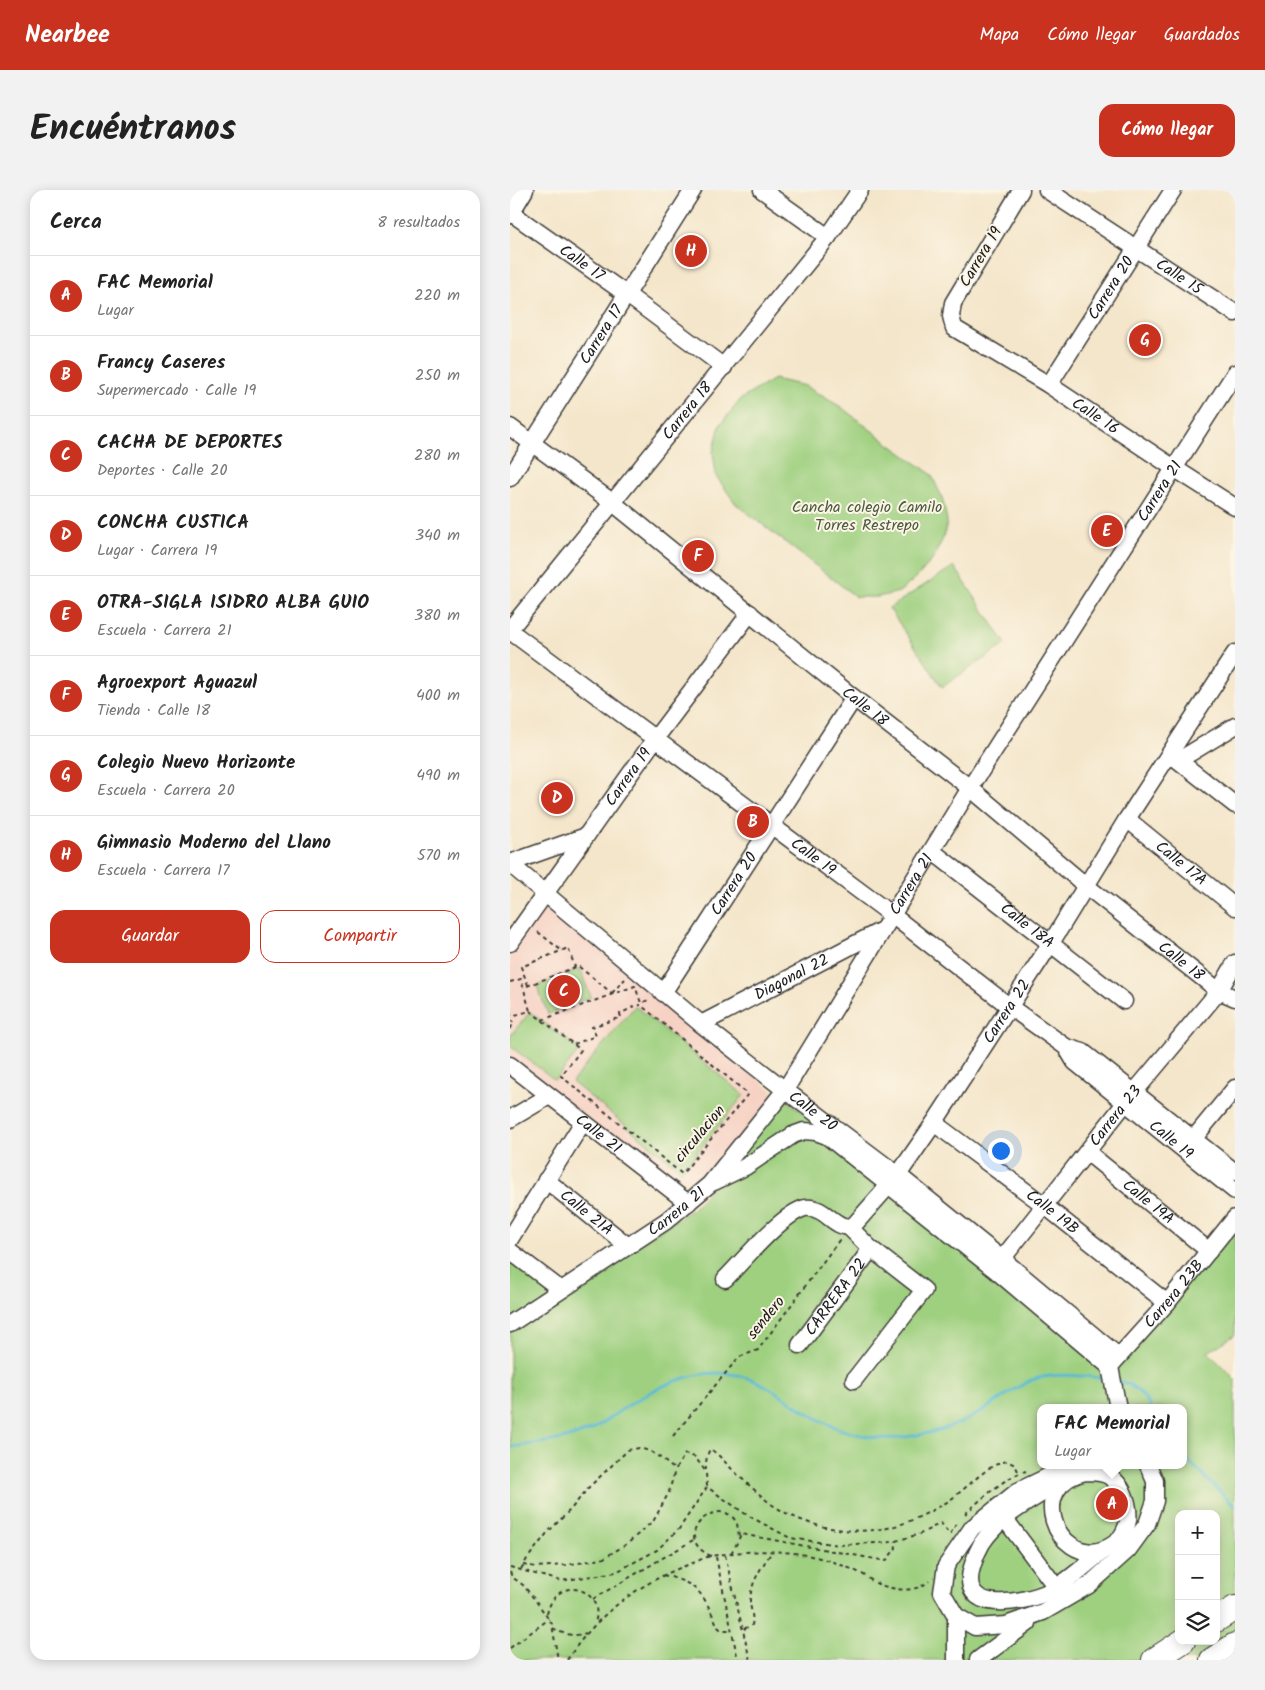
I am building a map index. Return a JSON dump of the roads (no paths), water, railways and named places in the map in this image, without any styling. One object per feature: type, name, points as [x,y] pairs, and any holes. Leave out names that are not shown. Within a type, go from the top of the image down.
[{"type":"highway","points":[[1220,1617],[1235,1608]]},
{"type":"highway","points":[[1154,1660],[1177,1645]]},
{"type":"street","points":[[510,213],[525,190]]},
{"type":"street","name":"Carrera 17","points":[[510,478],[693,190]]},
{"type":"street","points":[[762,190],[828,237]]},
{"type":"street","name":"Carrera 18","points":[[510,630],[828,237],[860,190]]},
{"type":"street","name":"Carrera 19","points":[[954,328],[951,316],[954,303],[1021,190]]},
{"type":"street","name":"Calle 15","points":[[1047,190],[1235,313]]},
{"type":"street","name":"Carrera 20","points":[[1049,385],[1173,190]]},
{"type":"street","name":"Calle 17","points":[[510,213],[626,294],[724,367]]},
{"type":"street","name":"Calle 16","points":[[954,328],[1049,385],[1235,507]]},
{"type":"street","name":"Carrera 21","points":[[510,1324],[560,1289],[628,1246],[688,1203],[710,1184],[785,1090],[970,788],[1235,373]]},
{"type":"street","name":"Calle 18","points":[[510,427],[612,502],[854,698],[970,788],[1085,885],[1219,991],[1235,998]]},
{"type":"street","name":"Carrera 19","points":[[510,943],[655,739],[750,613]]},
{"type":"street","name":"Calle 19","points":[[510,630],[892,915],[1010,1007],[1066,1046],[1083,1052],[1130,1098],[1235,1191]]},
{"type":"street","name":"Carrera 22","points":[[849,1227],[854,1225],[893,1180],[934,1123],[1051,943],[1126,819],[1175,757],[1235,653]]},
{"type":"street","name":"Carrera 20","points":[[659,995],[772,826],[854,698]]},
{"type":"street","points":[[1235,726],[1175,757],[1235,805]]},
{"type":"street","name":"Calle 17A","points":[[1126,819],[1235,907]]},
{"type":"street","points":[[510,864],[586,836]]},
{"type":"street","name":"Calle 18A","points":[[932,851],[1124,1001]]},
{"type":"street","name":"Calle 20","points":[[510,864],[659,995],[701,1024],[785,1090],[998,1264],[1114,1362]]},
{"type":"street","name":"Diagonal 22","points":[[701,1024],[882,930]]},
{"type":"street","name":"Carrera 23","points":[[998,1264],[1130,1098],[1219,991],[1235,963]]},
{"type":"street","name":"Calle 18","points":[[1219,991],[1226,1003],[1235,1011]]},
{"type":"street","name":"Calle 21","points":[[510,1065],[688,1203]]},
{"type":"street","points":[[1194,1138],[1235,1088]]},
{"type":"street","points":[[510,1119],[549,1096]]},
{"type":"street","name":"Calle 19","points":[[1130,1098],[1194,1138],[1235,1172]]},
{"type":"street","points":[[510,1239],[583,1122]]},
{"type":"street","name":"Calle 19B","points":[[934,1123],[1044,1205],[1167,1303]]},
{"type":"street","points":[[710,1184],[745,1167],[794,1135],[804,1131],[816,1132],[827,1136],[893,1180]]},
{"type":"street","name":"Calle 19A","points":[[1087,1152],[1209,1251]]},
{"type":"street","name":"Calle 21A","points":[[546,1180],[628,1246]]},
{"type":"street","points":[[725,1279],[774,1230],[788,1218],[806,1208],[820,1211],[844,1227],[849,1227],[871,1249],[924,1290],[854,1380]]},
{"type":"street","name":"Carrera 23B","points":[[1114,1362],[1167,1303],[1235,1218]]},
{"type":"street","name":"CARRERA 22","points":[[800,1345],[871,1249]]},
{"type":"street","points":[[510,1251],[560,1289]]},
{"type":"street","points":[[1114,1362],[1117,1404]]},
{"type":"street","points":[[1001,1513],[977,1553],[969,1576],[974,1592],[978,1597],[986,1601],[1000,1602],[1026,1599],[1089,1585],[1128,1550],[1147,1524],[1155,1501],[1155,1481],[1150,1469]]},
{"type":"street","points":[[1069,1472],[1057,1490],[1053,1501],[1053,1513],[1057,1529],[1071,1544],[1082,1550],[1093,1552],[1107,1548]]},
{"type":"street","points":[[956,1660],[956,1616],[942,1592],[946,1566],[972,1528],[1001,1513],[1020,1507],[1069,1472],[1095,1472],[1110,1477],[1120,1488],[1128,1508],[1127,1524],[1120,1539],[1078,1572],[1057,1593],[1043,1612],[978,1660]]},
{"type":"street","points":[[1001,1513],[1057,1593]]},
{"type":"street","points":[[989,1626],[992,1614],[1057,1593]]},
{"type":"street","points":[[956,1616],[976,1627],[1006,1625],[1043,1612]]},
{"type":"street","points":[[1212,1660],[1235,1645]]},
{"type":"waterway","points":[[510,1447],[581,1434],[596,1428],[636,1400],[658,1388],[681,1379],[705,1374],[733,1374],[747,1378],[771,1389],[827,1424],[857,1434],[878,1438],[908,1437],[947,1428],[981,1412],[1010,1392],[1032,1380],[1049,1376],[1069,1375],[1107,1379]]},
{"type":"waterway","points":[[1118,1381],[1138,1391],[1148,1404]]},
{"type":"waterway","points":[[1187,1460],[1235,1506]]},
{"type":"place","name":"Gimnasio Moderno del Llano","points":[[691,251]]},
{"type":"place","name":"Colegio Nuevo Horizonte","points":[[1145,340]]},
{"type":"place","name":"OTRA-SIGLA ISIDRO ALBA GUIO","points":[[1107,531]]},
{"type":"place","name":"Agroexport Aguazul","points":[[698,556]]},
{"type":"place","name":"CONCHA CUSTICA","points":[[557,798]]},
{"type":"place","name":"Francy Caseres","points":[[753,822]]},
{"type":"place","name":"CACHA DE DEPORTES","points":[[564,991]]},
{"type":"place","name":"FAC Memorial","points":[[1112,1504]]},
{"type":"park label","name":"Cancha colegio Camilo Torres Restrepo","points":[[867,516]]}]
